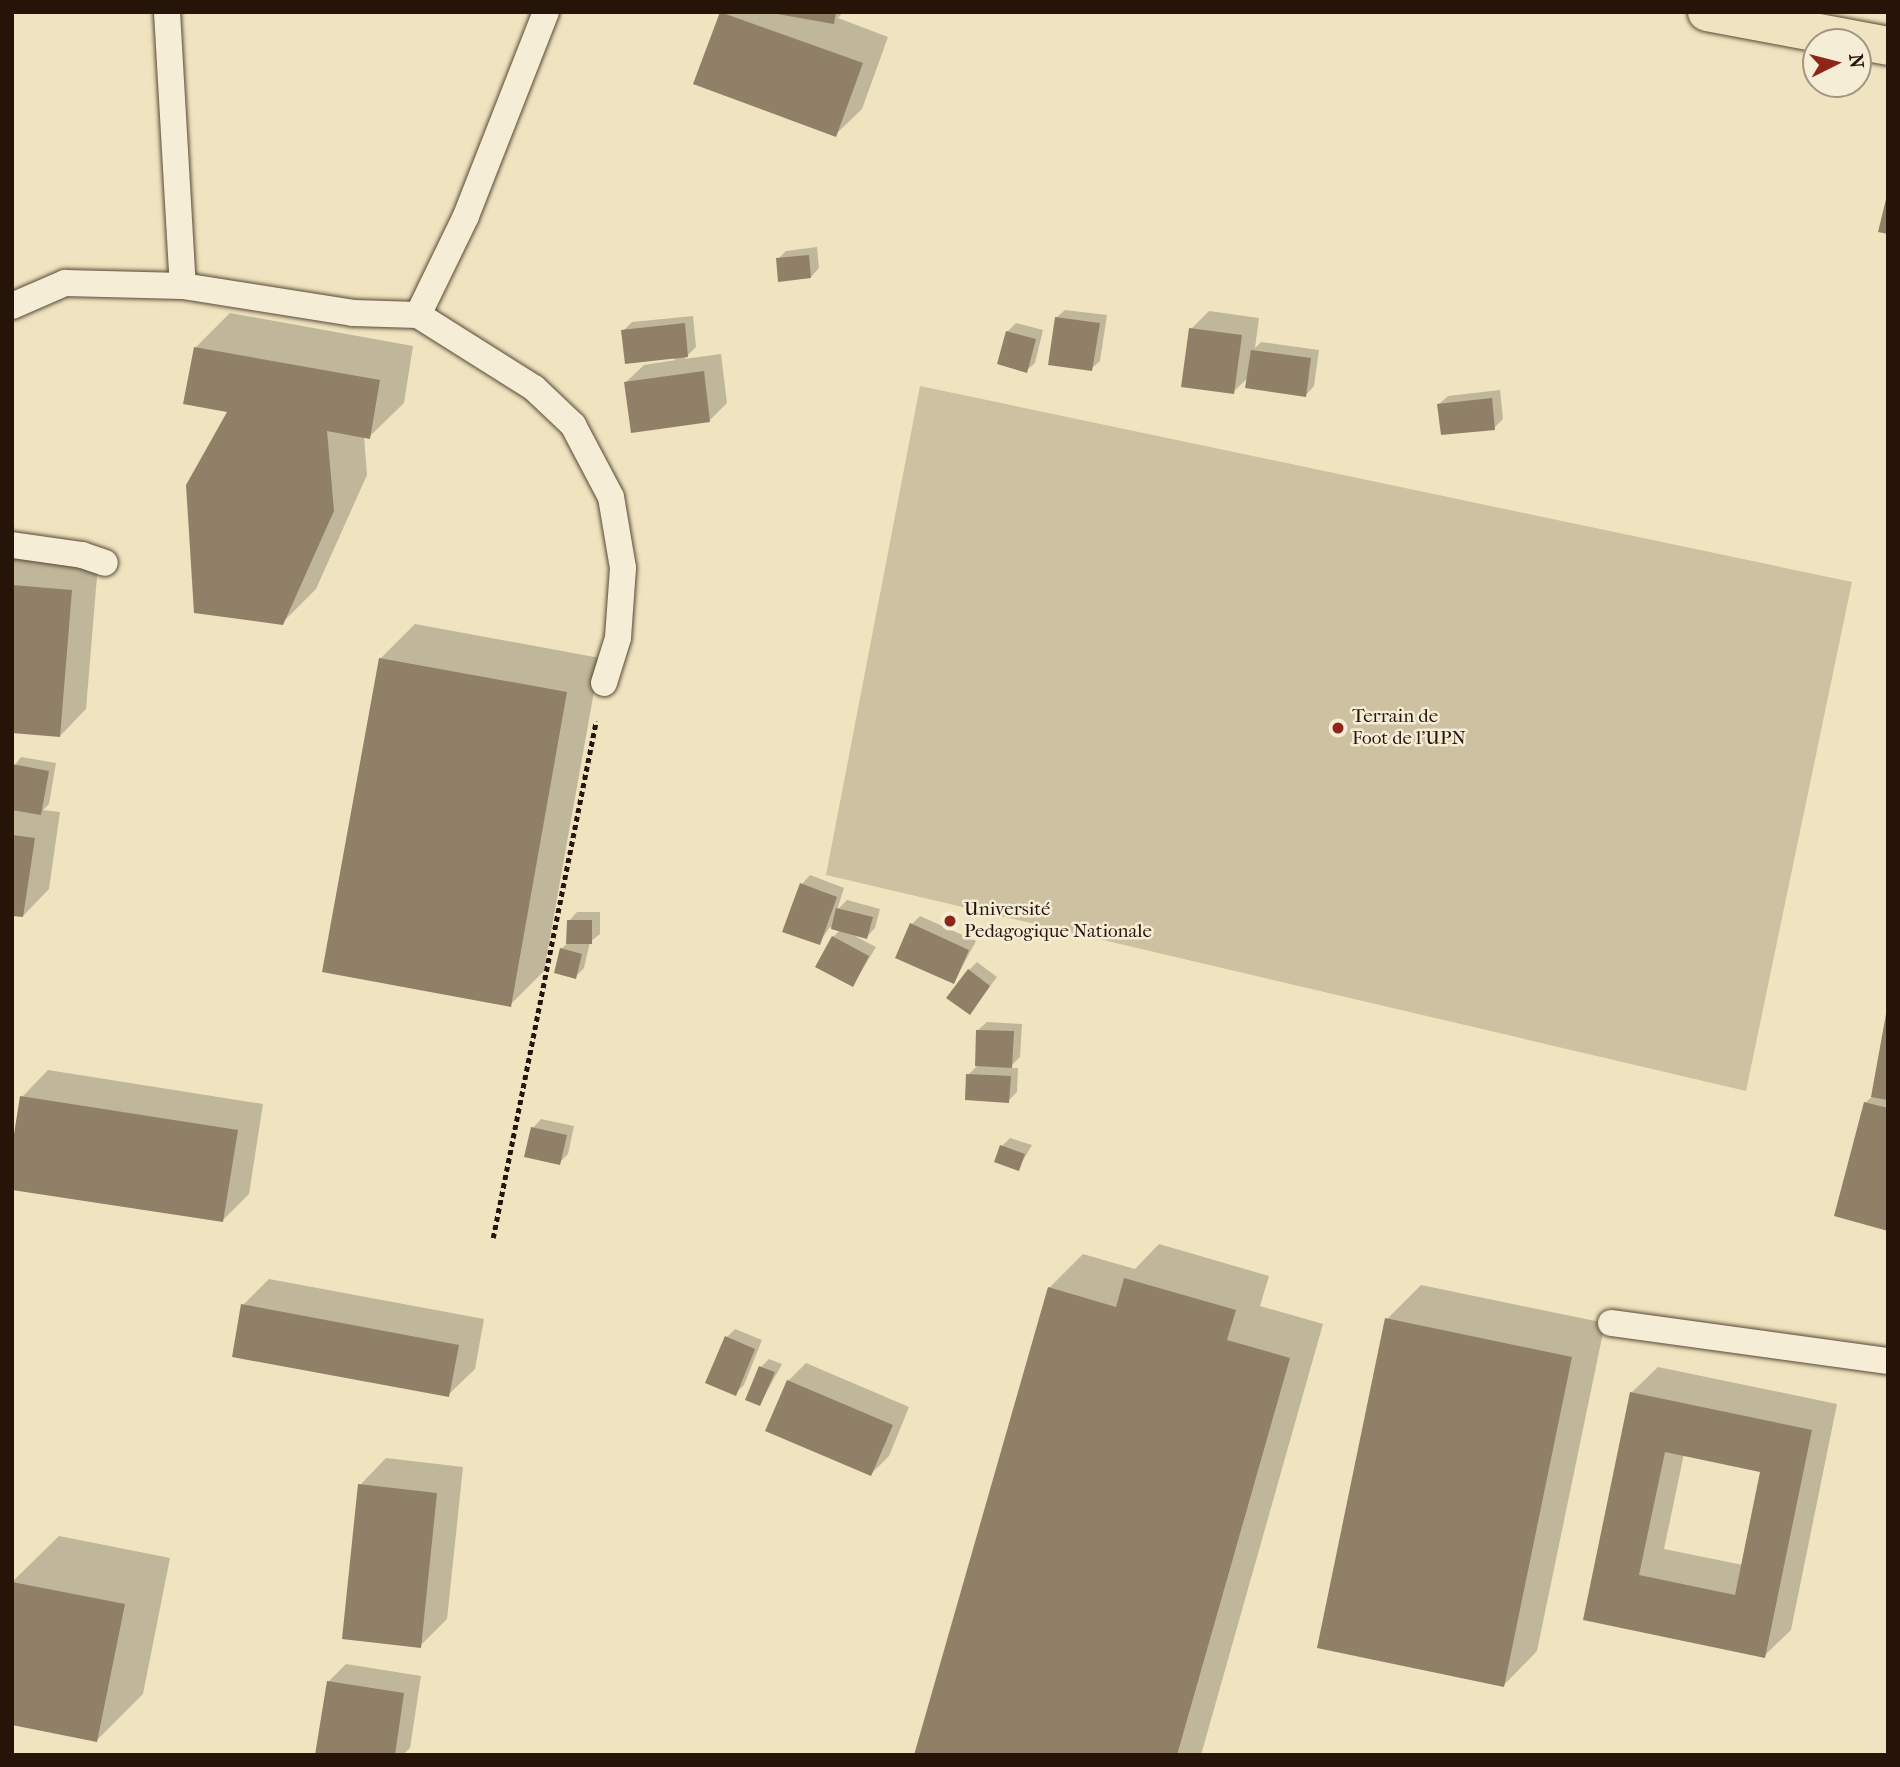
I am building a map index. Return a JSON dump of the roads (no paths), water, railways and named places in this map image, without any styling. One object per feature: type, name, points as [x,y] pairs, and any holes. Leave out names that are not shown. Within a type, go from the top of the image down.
[{"type":"main road","points":[[1707,12],[1888,46]]},
{"type":"lane","points":[[167,12],[183,286]]},
{"type":"lane","points":[[418,315],[466,216],[546,12]]},
{"type":"lane","points":[[12,306],[65,283],[183,286],[354,313],[418,315],[534,388],[573,425],[611,496],[623,568],[618,638],[604,683]]},
{"type":"lane","points":[[12,545],[82,555],[105,563]]},
{"type":"lane","points":[[1611,1323],[1888,1361]]},
{"type":"place","name":"Terrain de Foot de l'UPN","points":[[1338,728]]},
{"type":"place","name":"Université Pedagogique Nationale","points":[[950,921]]}]
